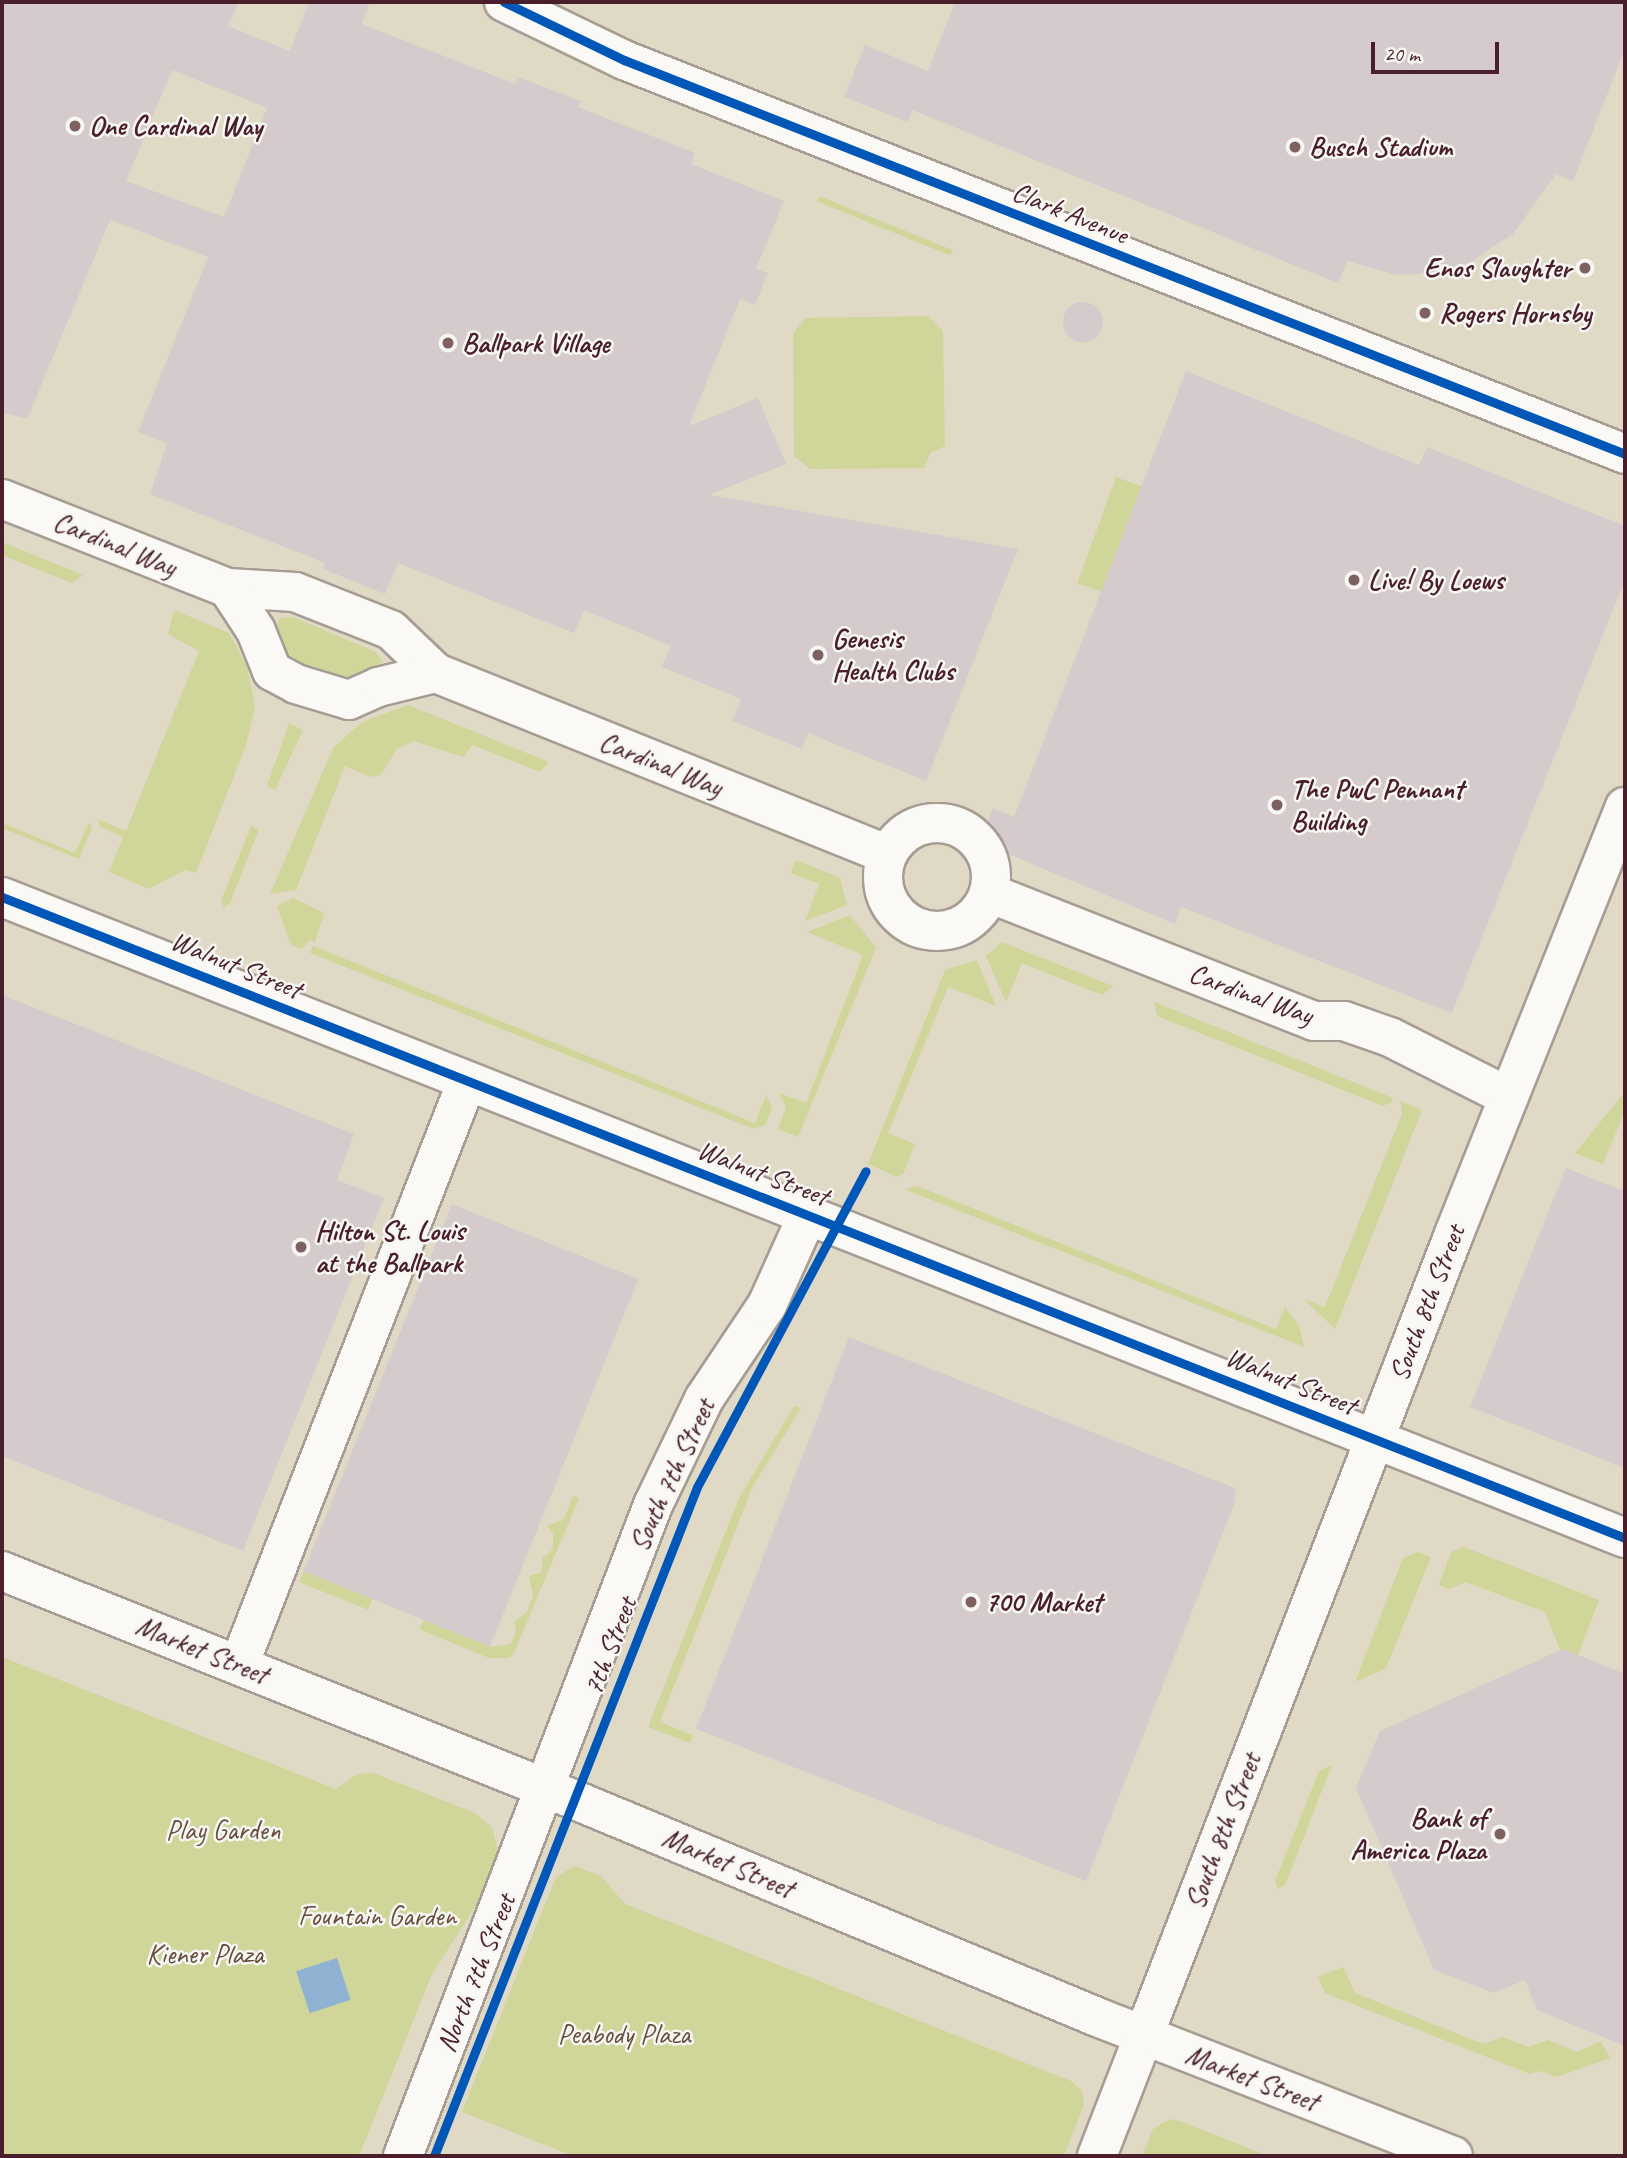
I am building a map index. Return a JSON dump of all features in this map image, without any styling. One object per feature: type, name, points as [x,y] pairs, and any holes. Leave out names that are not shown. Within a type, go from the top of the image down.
[{"type":"street","name":"Clark Avenue","points":[[504,2],[624,60],[1625,454]]},
{"type":"street","name":"Cardinal Way","points":[[2,499],[228,588],[295,592],[391,630],[436,673],[887,854]]},
{"type":"street","points":[[228,588],[256,631],[272,671],[296,684],[349,700],[378,687],[436,673]]},
{"type":"street","name":"South 8th Street","points":[[1097,2156],[1374,1439],[1625,807]]},
{"type":"street","points":[[929,822],[964,829],[988,856],[989,893],[969,921],[937,932],[920,929],[904,921],[887,899],[882,872],[887,854],[897,839],[929,822]]},
{"type":"street","name":"Cardinal Way","points":[[989,893],[1314,1021],[1344,1021],[1390,1037],[1509,1097]]},
{"type":"street","name":"Walnut Street","points":[[2,897],[1625,1538]]},
{"type":"street","points":[[239,1665],[467,1081]]},
{"type":"street","name":"South 7th Street","points":[[547,1788],[674,1458],[704,1399],[766,1304],[808,1214]]},
{"type":"street","name":"Market Street","points":[[2,1571],[547,1788],[1143,2035],[1453,2156]]},
{"type":"street","name":"North 7th Street","points":[[403,2156],[547,1788]]},
{"type":"green space","points":[[819,196],[953,250],[950,256],[817,202]]},
{"type":"green space","points":[[928,316],[943,331],[945,446],[930,453],[924,468],[810,469],[794,456],[793,333],[806,318]]},
{"type":"green space","points":[[1116,477],[1143,487],[1105,593],[1077,583]]},
{"type":"green space","points":[[2,542],[83,575],[72,583],[2,555]]},
{"type":"green space","points":[[174,610],[229,633],[247,666],[255,707],[246,745],[196,873],[185,870],[149,889],[109,872],[123,837],[100,827],[98,819],[126,831],[199,651],[168,634]]},
{"type":"green space","points":[[293,617],[376,652],[383,662],[350,678],[305,665],[287,653],[276,627],[280,618]]},
{"type":"green space","points":[[408,705],[549,762],[540,772],[473,745],[463,757],[414,741],[397,749],[381,775],[370,777],[345,766],[296,890],[270,894],[333,748],[362,722]]},
{"type":"green space","points":[[289,723],[303,730],[275,790],[267,786]]},
{"type":"green space","points":[[89,822],[92,828],[79,859],[2,828],[2,823],[75,853]]},
{"type":"green space","points":[[251,826],[259,829],[230,903],[224,908],[221,901]]},
{"type":"green space","points":[[796,860],[840,878],[847,905],[805,921],[819,884],[791,873]]},
{"type":"green space","points":[[293,898],[324,913],[315,942],[310,940],[302,949],[291,945],[277,906]]},
{"type":"green space","points":[[850,915],[876,948],[798,1137],[778,1129],[786,1107],[779,1093],[806,1103],[863,955],[807,932]]},
{"type":"green space","points":[[1002,942],[1113,986],[1102,995],[1022,963],[1006,1002],[986,956]]},
{"type":"green space","points":[[313,946],[755,1123],[766,1095],[772,1108],[765,1125],[754,1129],[310,953]]},
{"type":"green space","points":[[977,960],[996,1006],[948,987],[888,1133],[915,1144],[903,1174],[897,1177],[868,1164],[945,970]]},
{"type":"green space","points":[[1154,1002],[1393,1098],[1392,1102],[1383,1106],[1157,1016]]},
{"type":"green space","points":[[1625,1092],[1625,1110],[1603,1164],[1575,1153]]},
{"type":"green space","points":[[1400,1101],[1422,1110],[1335,1329],[1304,1299],[1325,1307],[1402,1114]]},
{"type":"green space","points":[[917,1186],[1276,1329],[1285,1307],[1299,1326],[1304,1347],[904,1189]]},
{"type":"green space","points":[[794,1406],[801,1408],[753,1486],[660,1722],[693,1735],[690,1743],[648,1727],[739,1498]]},
{"type":"green space","points":[[573,1496],[579,1498],[514,1653],[509,1658],[489,1658],[419,1629],[424,1620],[491,1647],[511,1644],[516,1631],[514,1622],[527,1612],[533,1595],[529,1576],[542,1572],[542,1558],[553,1549],[553,1533],[547,1526],[564,1519]]},
{"type":"green space","points":[[1464,1547],[1599,1600],[1578,1655],[1560,1650],[1545,1612],[1466,1582],[1449,1589],[1439,1585],[1451,1552]]},
{"type":"green space","points":[[1418,1552],[1431,1557],[1386,1668],[1355,1682],[1403,1558]]},
{"type":"green space","points":[[304,1571],[373,1599],[368,1610],[300,1582]]},
{"type":"green space","name":"Kiener Plaza","points":[[2,1657],[336,1789],[357,1774],[373,1773],[473,1812],[492,1827],[499,1857],[486,1890],[432,1974],[359,2156],[2,2156]]},
{"type":"green space","points":[[1332,1765],[1285,1885],[1278,1889],[1275,1881],[1319,1771]]},
{"type":"green space","name":"Peabody Plaza","points":[[575,1866],[601,1876],[625,1904],[1071,2081],[1082,2091],[1084,2105],[1064,2156],[573,2156],[462,2112],[556,1877]]},
{"type":"green space","points":[[1343,1967],[1355,1993],[1483,2044],[1502,2037],[1529,2047],[1548,2040],[1577,2052],[1601,2041],[1610,2058],[1557,2077],[1539,2071],[1530,2074],[1325,1993],[1318,1977]]},
{"type":"green space","points":[[1170,2119],[1268,2156],[1142,2156],[1153,2129]]},
{"type":"water","points":[[337,1958],[351,2000],[310,2013],[296,1971]]},
{"type":"building","name":"Ballpark Village","points":[[2,2],[239,2],[228,26],[290,51],[309,2],[370,2],[362,24],[515,84],[518,77],[581,101],[578,107],[695,153],[691,164],[784,201],[756,269],[768,273],[755,305],[740,299],[689,426],[758,398],[786,464],[709,495],[1018,549],[926,781],[808,733],[802,749],[732,721],[741,699],[662,667],[671,646],[584,610],[574,633],[398,563],[385,594],[323,569],[325,563],[150,494],[167,443],[138,432],[208,257],[110,220],[27,419],[2,412]],"holes":[[[172,70],[267,108],[224,217],[126,181]]]},
{"type":"building","name":"Busch Stadium","points":[[955,2],[1625,2],[1625,49],[1573,181],[1556,174],[1513,234],[1469,263],[1434,273],[1397,275],[1347,261],[1338,283],[912,110],[908,122],[844,97],[865,45],[928,71]]},
{"type":"building","points":[[1083,302],[1091,303],[1097,308],[1102,314],[1102,330],[1097,336],[1091,341],[1083,342],[1075,341],[1069,336],[1064,330],[1063,322],[1064,314],[1069,308],[1075,303]]},
{"type":"building","points":[[1186,371],[1419,465],[1427,447],[1625,526],[1625,580],[1452,1013],[1181,907],[1175,924],[980,842],[993,808],[1014,817]]},
{"type":"building","points":[[2,995],[354,1134],[337,1180],[384,1198],[243,1551],[2,1456]]},
{"type":"building","points":[[1566,1168],[1625,1191],[1625,1468],[1470,1407]]},
{"type":"building","points":[[452,1204],[638,1279],[490,1646],[304,1571]]},
{"type":"building","name":"700 Market","points":[[849,1337],[1235,1488],[1235,1502],[1086,1881],[696,1729]]},
{"type":"building","name":"Bank of America Plaza","points":[[1563,1649],[1625,1674],[1625,2046],[1537,2010],[1525,1980],[1494,1993],[1434,1970],[1356,1788],[1380,1731]]},
{"type":"cycle path","points":[[504,2],[624,60],[1625,454]]},
{"type":"cycle path","points":[[2,897],[1625,1538]]},
{"type":"cycle path","name":"7th Street","points":[[434,2156],[697,1487],[866,1171]]},
{"type":"place","name":"One Cardinal Way","points":[[75,126]]},
{"type":"place","name":"Busch Stadium","points":[[1295,147]]},
{"type":"place","name":"Enos Slaughter","points":[[1585,268]]},
{"type":"place","name":"Rogers Hornsby","points":[[1425,313]]},
{"type":"place","name":"Ballpark Village","points":[[448,343]]},
{"type":"place","name":"Live! By Loews","points":[[1354,580]]},
{"type":"place","name":"Genesis Health Clubs","points":[[818,655]]},
{"type":"place","name":"The PwC Pennant Building","points":[[1277,805]]},
{"type":"place","name":"Hilton St. Louis at the Ballpark","points":[[301,1247]]},
{"type":"place","name":"700 Market","points":[[971,1602]]},
{"type":"place","name":"Bank of America Plaza","points":[[1500,1834]]},
{"type":"park label","name":"Play Garden","points":[[223,1830]]},
{"type":"park label","name":"Fountain Garden","points":[[377,1916]]}]
